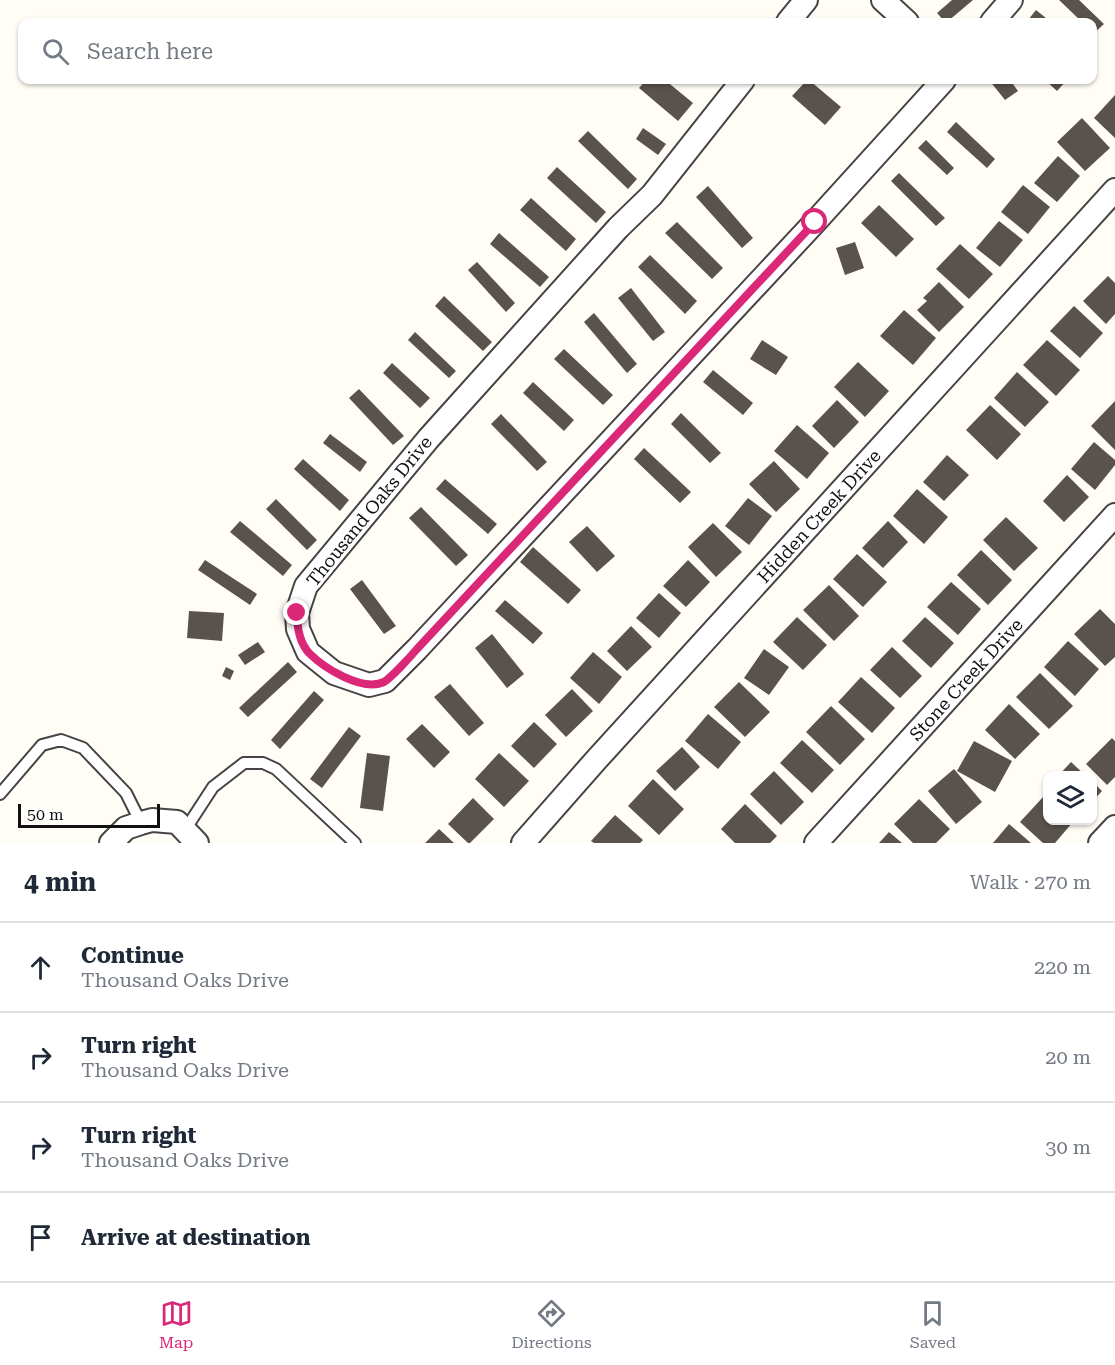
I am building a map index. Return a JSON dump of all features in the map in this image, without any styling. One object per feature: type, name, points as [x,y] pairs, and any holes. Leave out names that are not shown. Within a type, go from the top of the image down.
[{"type":"street","points":[[791,18],[806,0]]},
{"type":"street","points":[[882,0],[902,18]]},
{"type":"street","points":[[995,18],[1011,0]]},
{"type":"street","name":"Thousand Oaks Drive","points":[[740,84],[652,195],[618,228],[429,438],[306,586],[297,613],[297,629],[308,652],[334,673],[369,685],[385,681],[815,222],[940,84]]},
{"type":"street","name":"Hidden Creek Drive","points":[[528,842],[597,759],[1115,190]]},
{"type":"street","name":"Stone Creek Drive","points":[[816,843],[1115,515]]},
{"type":"street","points":[[111,843],[126,828],[152,820],[177,822],[191,836]]},
{"type":"street","points":[[1100,843],[1115,827]]},
{"type":"lane","points":[[0,794],[42,745],[61,740],[83,748],[90,755],[126,793],[141,823]]},
{"type":"lane","points":[[191,836],[213,786],[244,763],[263,763],[276,769],[355,843]]},
{"type":"building","points":[[952,0],[973,0],[952,18],[941,18],[937,13]]},
{"type":"building","points":[[1059,0],[1079,0],[1104,24],[1097,30],[1097,18],[1078,18]]},
{"type":"building","points":[[1036,10],[1046,18],[1030,18]]},
{"type":"building","points":[[642,84],[670,84],[693,103],[678,121],[639,88]]},
{"type":"building","points":[[803,84],[814,84],[841,107],[825,125],[792,96]]},
{"type":"building","points":[[992,84],[1013,84],[1018,91],[1005,100]]},
{"type":"building","points":[[1049,84],[1063,84],[1057,91]]},
{"type":"building","points":[[1115,95],[1115,138],[1094,118]]},
{"type":"building","points":[[1082,118],[1110,148],[1085,171],[1057,142]]},
{"type":"building","points":[[956,122],[995,159],[987,168],[947,132]]},
{"type":"building","points":[[643,128],[666,144],[658,155],[636,139]]},
{"type":"building","points":[[588,131],[637,179],[628,189],[578,141]]},
{"type":"building","points":[[926,140],[954,168],[947,175],[918,148]]},
{"type":"building","points":[[1058,156],[1080,176],[1057,202],[1034,183]]},
{"type":"building","points":[[557,167],[606,212],[596,223],[547,178]]},
{"type":"building","points":[[899,173],[945,218],[936,226],[891,181]]},
{"type":"building","points":[[1023,185],[1050,207],[1028,234],[1001,212]]},
{"type":"building","points":[[708,186],[753,238],[742,248],[696,197]]},
{"type":"building","points":[[531,198],[576,239],[566,251],[520,210]]},
{"type":"building","points":[[879,205],[914,239],[896,257],[861,223]]},
{"type":"building","points":[[999,221],[1023,240],[1000,267],[976,248]]},
{"type":"building","points":[[677,222],[723,268],[712,279],[665,233]]},
{"type":"building","points":[[499,233],[549,277],[540,287],[490,244]]},
{"type":"building","points":[[855,242],[864,268],[845,275],[836,248]]},
{"type":"building","points":[[960,244],[993,274],[969,299],[936,269]]},
{"type":"building","points":[[650,255],[697,301],[685,314],[638,267]]},
{"type":"building","points":[[477,262],[515,303],[506,312],[468,270]]},
{"type":"building","points":[[1108,276],[1115,283],[1115,314],[1106,324],[1083,301]]},
{"type":"building","points":[[939,282],[964,307],[939,332],[917,310],[927,301],[923,298]]},
{"type":"building","points":[[631,288],[665,332],[653,341],[618,298]]},
{"type":"building","points":[[444,296],[492,342],[483,351],[435,306]]},
{"type":"building","points":[[1074,306],[1103,333],[1080,358],[1050,331]]},
{"type":"building","points":[[904,310],[936,338],[913,365],[880,336]]},
{"type":"building","points":[[594,313],[637,364],[627,373],[584,322]]},
{"type":"building","points":[[415,332],[456,371],[449,378],[408,340]]},
{"type":"building","points":[[762,340],[788,357],[776,375],[750,359]]},
{"type":"building","points":[[1047,340],[1080,370],[1056,396],[1023,365]]},
{"type":"building","points":[[564,349],[613,395],[603,405],[554,359]]},
{"type":"building","points":[[858,362],[889,391],[865,417],[834,387]]},
{"type":"building","points":[[392,363],[430,398],[420,408],[383,373]]},
{"type":"building","points":[[713,370],[753,403],[743,415],[703,382]]},
{"type":"building","points":[[1017,372],[1049,402],[1025,427],[994,398]]},
{"type":"building","points":[[533,382],[574,420],[564,431],[523,393]]},
{"type":"building","points":[[359,389],[404,436],[393,445],[349,398]]},
{"type":"building","points":[[837,400],[859,422],[834,448],[812,426]]},
{"type":"building","points":[[1115,401],[1115,450],[1091,426]]},
{"type":"building","points":[[990,405],[1021,434],[997,460],[966,430]]},
{"type":"building","points":[[681,413],[721,453],[710,463],[671,424]]},
{"type":"building","points":[[501,414],[547,462],[537,471],[491,424]]},
{"type":"building","points":[[797,425],[829,453],[807,479],[774,451]]},
{"type":"building","points":[[330,434],[367,462],[360,472],[323,443]]},
{"type":"building","points":[[1094,442],[1115,460],[1115,465],[1095,490],[1071,469]]},
{"type":"building","points":[[644,448],[691,492],[680,503],[634,459]]},
{"type":"building","points":[[947,455],[969,475],[944,501],[923,482]]},
{"type":"building","points":[[303,459],[349,500],[340,511],[294,469]]},
{"type":"building","points":[[774,461],[800,489],[776,512],[749,484]]},
{"type":"building","points":[[1067,475],[1089,497],[1064,522],[1043,501]]},
{"type":"building","points":[[445,479],[497,524],[488,534],[436,489]]},
{"type":"building","points":[[917,489],[948,517],[924,544],[893,516]]},
{"type":"building","points":[[748,498],[772,516],[749,545],[725,526]]},
{"type":"building","points":[[276,499],[317,540],[307,550],[266,509]]},
{"type":"building","points":[[421,507],[468,555],[456,566],[409,518]]},
{"type":"building","points":[[1006,517],[1038,548],[1014,571],[983,540]]},
{"type":"building","points":[[240,521],[292,565],[283,576],[230,532]]},
{"type":"building","points":[[888,521],[908,542],[883,568],[862,548]]},
{"type":"building","points":[[713,523],[742,552],[716,577],[688,547]]},
{"type":"building","points":[[587,526],[615,556],[597,572],[569,542]]},
{"type":"building","points":[[533,547],[581,590],[568,604],[520,562]]},
{"type":"building","points":[[981,550],[1012,580],[988,605],[957,575]]},
{"type":"building","points":[[857,554],[887,582],[863,607],[833,579]]},
{"type":"building","points":[[205,560],[257,594],[250,605],[198,570]]},
{"type":"building","points":[[688,560],[710,582],[686,607],[663,586]]},
{"type":"building","points":[[362,580],[396,626],[384,634],[350,589]]},
{"type":"building","points":[[951,582],[981,609],[958,635],[927,607]]},
{"type":"building","points":[[829,585],[859,616],[834,641],[803,610]]},
{"type":"building","points":[[659,593],[681,613],[659,638],[636,618]]},
{"type":"building","points":[[505,600],[543,633],[533,644],[495,611]]},
{"type":"building","points":[[1100,609],[1115,624],[1115,657],[1105,666],[1074,634]]},
{"type":"building","points":[[189,611],[224,613],[222,641],[187,638]]},
{"type":"building","points":[[797,617],[827,645],[803,670],[773,642]]},
{"type":"building","points":[[925,617],[954,643],[931,668],[902,641]]},
{"type":"building","points":[[631,626],[652,647],[627,671],[607,651]]},
{"type":"building","points":[[492,634],[524,674],[507,688],[475,648]]},
{"type":"building","points":[[1068,641],[1099,669],[1075,696],[1044,667]]},
{"type":"building","points":[[258,642],[265,652],[245,665],[238,655]]},
{"type":"building","points":[[892,647],[922,676],[900,698],[870,670]]},
{"type":"building","points":[[764,649],[789,667],[769,695],[744,678]]},
{"type":"building","points":[[593,652],[622,677],[599,704],[570,678]]},
{"type":"building","points":[[288,662],[297,672],[248,717],[239,708]]},
{"type":"building","points":[[226,667],[234,671],[230,680],[222,676]]},
{"type":"building","points":[[1040,673],[1073,706],[1049,729],[1016,697]]},
{"type":"building","points":[[861,677],[895,708],[872,733],[838,702]]},
{"type":"building","points":[[739,682],[770,712],[745,737],[714,707]]},
{"type":"building","points":[[450,684],[484,723],[469,736],[434,697]]},
{"type":"building","points":[[572,689],[593,711],[566,737],[545,715]]},
{"type":"building","points":[[314,691],[324,700],[280,749],[271,740]]},
{"type":"building","points":[[1009,704],[1040,734],[1015,759],[985,730]]},
{"type":"building","points":[[831,706],[865,739],[840,765],[806,732]]},
{"type":"building","points":[[708,714],[741,742],[718,769],[685,741]]},
{"type":"building","points":[[534,722],[557,744],[534,768],[511,746]]},
{"type":"building","points":[[422,724],[450,752],[434,768],[406,739]]},
{"type":"building","points":[[349,727],[361,736],[322,788],[310,779]]},
{"type":"building","points":[[1112,738],[1115,741],[1115,777],[1107,785],[1097,775],[1097,771],[1093,771],[1086,764]]},
{"type":"building","points":[[802,740],[834,770],[812,793],[780,763]]},
{"type":"building","points":[[974,741],[1012,761],[995,792],[957,771]]},
{"type":"building","points":[[682,747],[700,767],[675,791],[656,771]]},
{"type":"building","points":[[367,753],[390,756],[383,811],[360,808]]},
{"type":"building","points":[[499,753],[529,781],[504,807],[475,779]]},
{"type":"building","points":[[1071,762],[1081,771],[1063,771]]},
{"type":"building","points":[[954,769],[982,802],[956,824],[928,791]]},
{"type":"building","points":[[774,771],[804,802],[781,825],[750,794]]},
{"type":"building","points":[[653,779],[684,809],[659,835],[628,806]]},
{"type":"building","points":[[1097,786],[1102,791],[1097,796]]},
{"type":"building","points":[[1043,797],[1043,825],[1070,825],[1055,843],[1043,843],[1020,822]]},
{"type":"building","points":[[473,798],[494,819],[468,843],[448,824]]},
{"type":"building","points":[[919,799],[950,829],[936,843],[913,843],[894,824]]},
{"type":"building","points":[[745,804],[777,836],[770,843],[735,843],[721,829]]},
{"type":"building","points":[[615,815],[643,840],[640,843],[594,843],[591,841]]},
{"type":"building","points":[[1009,824],[1031,843],[993,843]]},
{"type":"building","points":[[439,829],[454,843],[425,843]]},
{"type":"building","points":[[889,832],[902,843],[879,843]]},
{"type":"route","points":[[297,613],[297,629],[308,652],[334,673],[369,685],[385,681],[815,222]]}]
